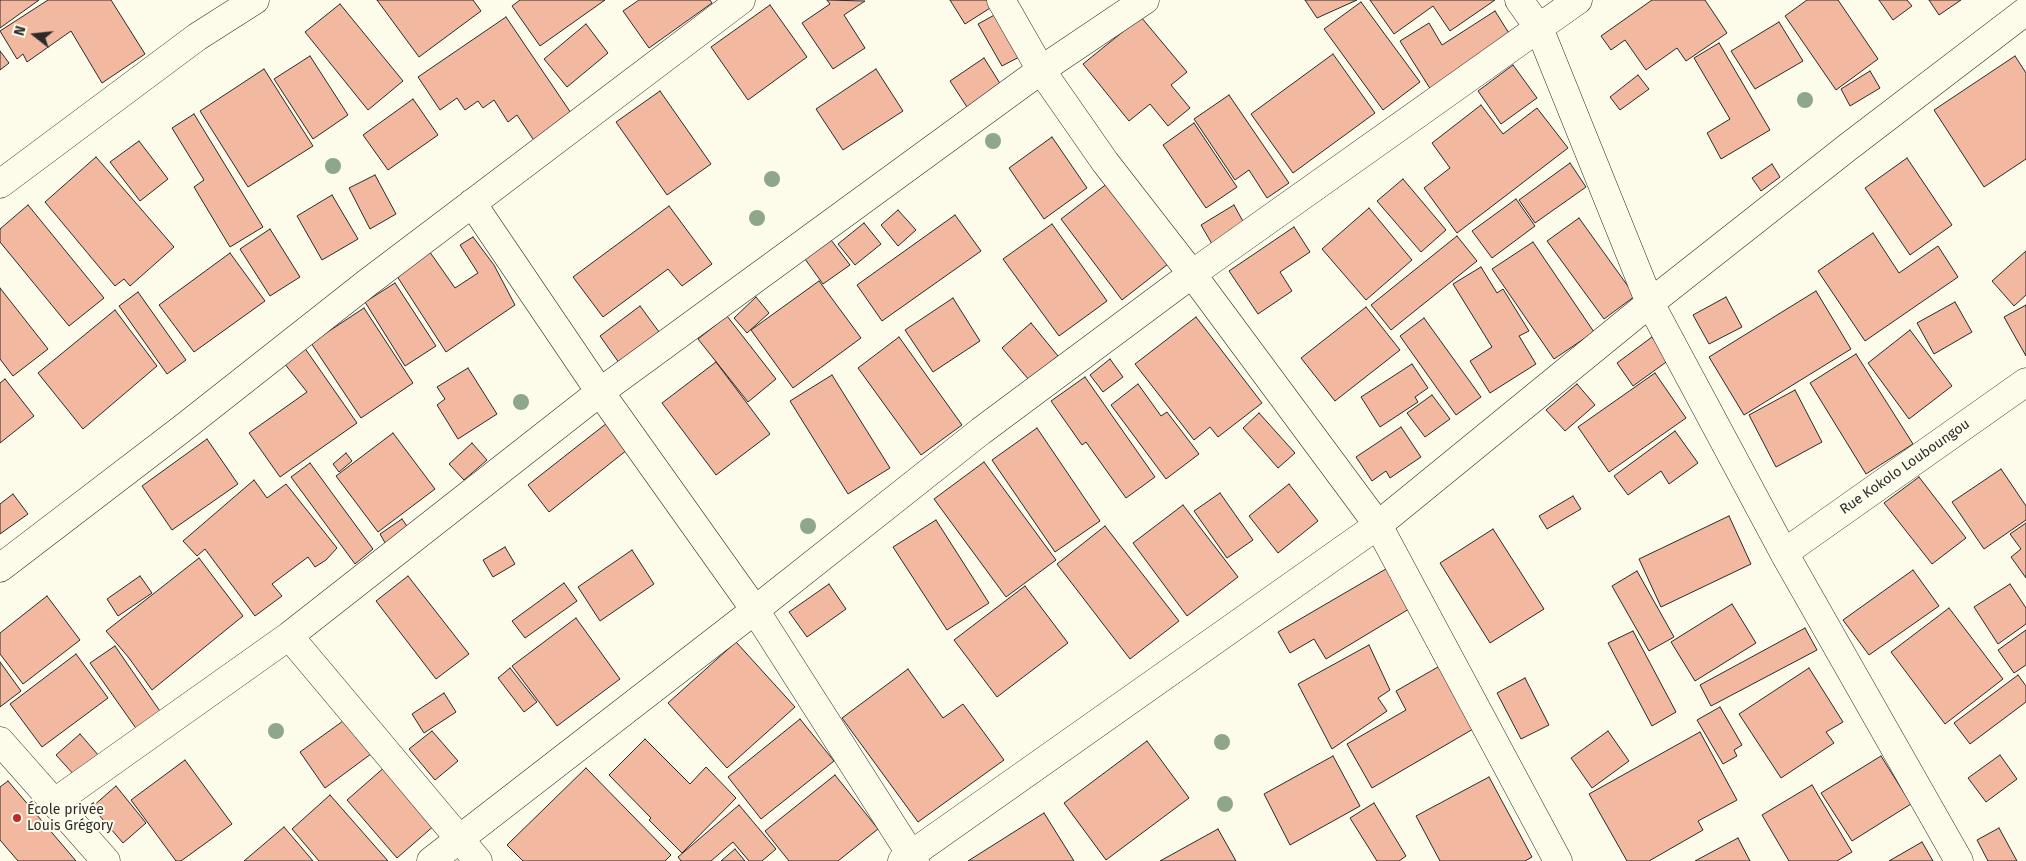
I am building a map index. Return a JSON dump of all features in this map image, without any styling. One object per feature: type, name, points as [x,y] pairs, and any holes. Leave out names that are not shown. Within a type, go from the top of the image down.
[{"type":"street","points":[[0,184],[197,37],[255,0]]},
{"type":"street","points":[[0,568],[183,428],[367,283],[742,0]]},
{"type":"street","points":[[1001,0],[1041,70],[1105,162],[1192,274],[1378,525],[1558,861]]},
{"type":"street","points":[[55,802],[289,636],[600,392],[1041,70],[1145,0]]},
{"type":"street","points":[[1519,0],[1538,28],[1650,303],[1784,553],[1959,861]]},
{"type":"street","points":[[431,861],[755,610],[981,431],[1192,274],[1578,0]]},
{"type":"street","points":[[472,203],[600,392],[755,610],[909,859],[1378,525],[1650,303],[1848,147],[2026,11]]},
{"type":"street","name":"Rue Kokolo Louboungou","points":[[1784,553],[2026,382]]},
{"type":"street","points":[[289,636],[478,861]]},
{"type":"street","points":[[0,741],[106,861]]},
{"type":"building","points":[[0,0],[39,0],[0,28]]},
{"type":"building","points":[[48,0],[111,0],[145,54],[102,83],[71,31],[27,62],[23,54],[17,59],[0,31]]},
{"type":"building","points":[[377,0],[473,0],[481,11],[419,57]]},
{"type":"building","points":[[520,0],[605,0],[540,46],[512,6]]},
{"type":"building","points":[[639,0],[710,0],[712,3],[649,48],[623,11]]},
{"type":"building","points":[[827,0],[865,1],[844,15],[865,48],[833,69],[802,23],[830,4]]},
{"type":"building","points":[[950,0],[996,0],[998,3],[965,24]]},
{"type":"building","points":[[1305,0],[1357,0],[1317,18]]},
{"type":"building","points":[[1370,0],[1495,0],[1450,31],[1433,6],[1394,34]]},
{"type":"building","points":[[1652,0],[1705,0],[1727,33],[1686,61],[1677,48],[1646,70],[1625,40],[1611,50],[1601,36]]},
{"type":"building","points":[[1807,0],[1838,0],[1878,59],[1836,90],[1785,16]]},
{"type":"building","points":[[1879,0],[1907,0],[1912,6],[1893,20]]},
{"type":"building","points":[[1929,0],[1961,0],[1939,15]]},
{"type":"building","points":[[1361,2],[1420,82],[1383,110],[1324,29]]},
{"type":"building","points":[[340,4],[403,81],[368,110],[305,32]]},
{"type":"building","points":[[770,5],[807,57],[748,100],[711,47]]},
{"type":"building","points":[[1495,11],[1512,38],[1431,90],[1400,41],[1429,23],[1442,45]]},
{"type":"building","points":[[1000,12],[1023,55],[1002,66],[978,24]]},
{"type":"building","points":[[506,17],[573,116],[535,142],[517,115],[508,122],[494,100],[483,108],[478,101],[465,110],[457,98],[440,110],[418,77]]},
{"type":"building","points":[[1141,17],[1187,72],[1171,85],[1190,108],[1168,126],[1150,104],[1129,121],[1083,64]]},
{"type":"building","points":[[1779,22],[1803,61],[1755,89],[1731,51]]},
{"type":"building","points":[[586,24],[608,53],[567,87],[544,59]]},
{"type":"building","points":[[1719,43],[1770,130],[1721,159],[1707,133],[1730,119],[1694,58]]},
{"type":"building","points":[[0,51],[9,63],[0,70]]},
{"type":"building","points":[[1333,54],[1375,113],[1293,173],[1251,114]]},
{"type":"building","points":[[310,56],[348,115],[313,139],[274,79]]},
{"type":"building","points":[[2015,56],[2026,73],[2026,159],[1984,187],[1934,110]]},
{"type":"building","points":[[984,58],[1001,85],[967,107],[950,81]]},
{"type":"building","points":[[1513,65],[1537,98],[1501,124],[1478,91]]},
{"type":"building","points":[[264,69],[313,146],[248,187],[200,111]]},
{"type":"building","points":[[876,69],[903,111],[843,150],[816,109]]},
{"type":"building","points":[[1870,71],[1880,88],[1850,106],[1841,89]]},
{"type":"building","points":[[1638,75],[1649,89],[1620,110],[1610,97]]},
{"type":"building","points":[[660,91],[711,164],[667,195],[616,122]]},
{"type":"building","points":[[1229,95],[1289,183],[1267,198],[1249,170],[1235,180],[1194,119]]},
{"type":"building","points":[[413,99],[438,135],[388,170],[363,135]]},
{"type":"building","points":[[1481,105],[1503,134],[1537,108],[1568,148],[1457,233],[1424,188],[1450,168],[1432,143]]},
{"type":"building","points":[[194,114],[263,227],[230,247],[194,187],[204,180],[172,128]]},
{"type":"building","points":[[1194,123],[1237,187],[1206,208],[1163,145]]},
{"type":"building","points":[[1052,137],[1087,188],[1044,219],[1009,168]]},
{"type":"building","points":[[139,141],[168,179],[140,201],[110,162]]},
{"type":"building","points":[[96,157],[174,247],[130,286],[124,279],[115,286],[45,202]]},
{"type":"building","points":[[1907,158],[1952,225],[1910,255],[1865,188]]},
{"type":"building","points":[[1570,163],[1586,187],[1535,223],[1519,200]]},
{"type":"building","points":[[1772,164],[1780,177],[1761,191],[1752,178]]},
{"type":"building","points":[[375,175],[396,214],[370,229],[349,188]]},
{"type":"building","points":[[1403,179],[1446,230],[1421,252],[1377,201]]},
{"type":"building","points":[[1108,183],[1168,264],[1122,300],[1061,219]]},
{"type":"building","points":[[332,195],[358,239],[322,260],[297,216]]},
{"type":"building","points":[[1516,199],[1535,226],[1492,258],[1472,231]]},
{"type":"building","points":[[28,205],[104,298],[69,326],[0,242],[0,229]]},
{"type":"building","points":[[1234,205],[1245,225],[1212,244],[1201,225]]},
{"type":"building","points":[[669,206],[712,264],[682,286],[668,269],[603,317],[573,277]]},
{"type":"building","points":[[1369,208],[1412,260],[1366,300],[1322,249]]},
{"type":"building","points":[[898,210],[916,230],[898,246],[881,225]]},
{"type":"building","points":[[955,215],[981,251],[882,321],[857,285]]},
{"type":"building","points":[[1579,218],[1635,296],[1604,319],[1547,241]]},
{"type":"building","points":[[864,223],[881,244],[855,265],[838,244]]},
{"type":"building","points":[[1052,224],[1107,301],[1059,336],[1003,259]]},
{"type":"building","points":[[1294,227],[1310,252],[1280,272],[1292,291],[1258,314],[1229,271]]},
{"type":"building","points":[[270,229],[300,277],[270,296],[240,249]]},
{"type":"building","points":[[1873,233],[1899,273],[1938,246],[1958,277],[1865,341],[1818,271]]},
{"type":"building","points":[[1457,236],[1477,261],[1391,330],[1371,305]]},
{"type":"building","points":[[473,237],[494,265],[515,305],[446,352],[393,270],[427,248],[455,288],[478,273],[460,245]]},
{"type":"building","points":[[831,240],[850,265],[823,284],[805,259]]},
{"type":"building","points":[[1533,242],[1594,332],[1554,359],[1492,269]]},
{"type":"building","points":[[2026,251],[2026,295],[2014,306],[1992,281]]},
{"type":"building","points":[[230,253],[265,301],[194,352],[159,305]]},
{"type":"building","points":[[1481,267],[1497,293],[1503,289],[1529,331],[1519,336],[1536,364],[1490,393],[1470,361],[1492,347],[1453,284]]},
{"type":"building","points":[[819,281],[861,338],[793,388],[751,330]]},
{"type":"building","points":[[395,283],[436,346],[405,366],[365,302]]},
{"type":"building","points":[[0,288],[48,349],[13,376],[0,359]]},
{"type":"building","points":[[1816,291],[1851,349],[1744,415],[1709,357]]},
{"type":"building","points":[[138,292],[186,360],[167,374],[119,306]]},
{"type":"building","points":[[756,297],[769,313],[747,333],[734,318]]},
{"type":"building","points":[[1726,297],[1742,327],[1709,344],[1693,315]]},
{"type":"building","points":[[953,298],[980,341],[933,372],[905,330]]},
{"type":"building","points":[[1955,302],[1972,332],[1934,354],[1917,323]]},
{"type":"building","points":[[2026,305],[2026,356],[2004,317]]},
{"type":"building","points":[[640,306],[662,336],[622,367],[600,336]]},
{"type":"building","points":[[1366,307],[1400,350],[1335,401],[1301,358]]},
{"type":"building","points":[[364,308],[413,383],[361,418],[311,343]]},
{"type":"building","points":[[115,310],[157,366],[83,429],[38,373]]},
{"type":"building","points":[[727,316],[776,379],[748,402],[698,339]]},
{"type":"building","points":[[1196,317],[1262,403],[1218,437],[1210,427],[1194,440],[1135,364]]},
{"type":"building","points":[[1424,318],[1481,397],[1456,415],[1400,336]]},
{"type":"building","points":[[1031,323],[1058,356],[1029,380],[1002,348]]},
{"type":"building","points":[[1910,330],[1952,386],[1909,419],[1868,363]]},
{"type":"building","points":[[899,337],[962,425],[921,455],[858,368]]},
{"type":"building","points":[[1652,337],[1669,360],[1633,386],[1617,363]]},
{"type":"building","points":[[304,347],[357,423],[280,477],[249,433],[307,392],[284,363]]},
{"type":"building","points":[[1856,354],[1913,444],[1866,474],[1810,383]]},
{"type":"building","points":[[1110,359],[1123,377],[1103,392],[1090,375]]},
{"type":"building","points":[[716,362],[770,434],[716,475],[662,403]]},
{"type":"building","points":[[1412,364],[1428,388],[1415,397],[1418,402],[1380,427],[1361,397]]},
{"type":"building","points":[[468,368],[497,414],[458,439],[437,405],[445,399],[437,387]]},
{"type":"building","points":[[1655,373],[1686,418],[1609,472],[1578,427]]},
{"type":"building","points":[[832,375],[890,468],[848,494],[790,401]]},
{"type":"building","points":[[1085,377],[1155,477],[1126,498],[1086,442],[1082,445],[1051,401]]},
{"type":"building","points":[[5,379],[34,416],[0,443],[0,383]]},
{"type":"building","points":[[1138,384],[1161,416],[1167,412],[1199,454],[1166,479],[1111,405]]},
{"type":"building","points":[[1577,384],[1595,405],[1565,431],[1546,410]]},
{"type":"building","points":[[1795,390],[1822,442],[1776,467],[1749,415]]},
{"type":"building","points":[[1432,395],[1450,419],[1425,437],[1407,413]]},
{"type":"building","points":[[1259,413],[1295,453],[1278,468],[1243,428]]},
{"type":"building","points":[[607,423],[627,450],[549,512],[528,485]]},
{"type":"building","points":[[1401,427],[1421,457],[1390,478],[1386,471],[1372,481],[1356,457]]},
{"type":"building","points":[[1037,428],[1100,521],[1055,552],[992,460]]},
{"type":"building","points":[[1675,431],[1698,463],[1669,484],[1661,471],[1628,495],[1614,476]]},
{"type":"building","points":[[393,433],[435,489],[378,532],[336,476]]},
{"type":"building","points":[[207,439],[238,484],[172,530],[142,486]]},
{"type":"building","points":[[472,443],[487,460],[464,480],[449,464]]},
{"type":"building","points":[[346,453],[352,461],[339,472],[333,464]]},
{"type":"building","points":[[984,462],[1056,560],[1006,597],[934,499]]},
{"type":"building","points":[[310,463],[373,549],[355,564],[291,477]]},
{"type":"building","points":[[2001,469],[2026,506],[2026,520],[1984,549],[1952,502]]},
{"type":"building","points":[[1919,477],[1966,538],[1932,564],[1884,503]]},
{"type":"building","points":[[254,480],[267,498],[286,484],[337,548],[326,560],[315,567],[308,557],[272,584],[282,596],[255,616],[205,549],[197,556],[183,541]]},
{"type":"building","points":[[1289,484],[1318,521],[1278,553],[1249,516]]},
{"type":"building","points":[[1220,493],[1253,540],[1227,558],[1194,511]]},
{"type":"building","points":[[13,494],[28,514],[0,534],[0,504]]},
{"type":"building","points":[[1573,496],[1581,509],[1547,529],[1539,516]]},
{"type":"building","points":[[1183,505],[1238,577],[1187,616],[1133,543]]},
{"type":"building","points":[[1729,516],[1751,564],[1661,607],[1639,559]]},
{"type":"building","points":[[402,519],[411,532],[388,548],[380,534]]},
{"type":"building","points":[[936,520],[989,603],[947,630],[893,547]]},
{"type":"building","points":[[2026,523],[2026,578],[2011,557],[2021,549],[2010,534]]},
{"type":"building","points":[[1105,526],[1179,621],[1130,659],[1057,564]]},
{"type":"building","points":[[1493,529],[1544,609],[1490,643],[1440,563]]},
{"type":"building","points":[[505,547],[515,564],[493,577],[483,560]]},
{"type":"building","points":[[632,550],[654,584],[600,621],[578,587]]},
{"type":"building","points":[[199,558],[243,616],[152,690],[129,658],[106,631]]},
{"type":"building","points":[[1391,566],[1414,606],[1326,659],[1314,639],[1290,653],[1278,632]]},
{"type":"building","points":[[1913,570],[1939,606],[1869,655],[1843,620]]},
{"type":"building","points":[[1637,571],[1674,637],[1649,651],[1612,586]]},
{"type":"building","points":[[140,576],[152,593],[118,616],[107,599]]},
{"type":"building","points":[[408,576],[469,654],[436,679],[376,601]]},
{"type":"building","points":[[564,583],[577,601],[525,638],[512,621]]},
{"type":"building","points":[[829,584],[846,609],[807,637],[789,612]]},
{"type":"building","points":[[2010,584],[2026,608],[2026,624],[1998,644],[1974,607]]},
{"type":"building","points":[[1025,586],[1068,643],[997,697],[954,640]]},
{"type":"building","points":[[47,596],[80,640],[23,684],[0,654],[0,633]]},
{"type":"building","points":[[1732,604],[1756,643],[1695,681],[1671,642]]},
{"type":"building","points":[[1949,608],[2003,679],[1945,724],[1891,652]]},
{"type":"building","points":[[576,618],[620,679],[557,726],[512,666]]},
{"type":"building","points":[[1805,628],[1817,650],[1711,706],[1700,685]]},
{"type":"building","points":[[2026,630],[2026,665],[2014,673],[1998,650]]},
{"type":"building","points":[[1633,631],[1676,712],[1652,726],[1608,643]]},
{"type":"building","points":[[736,642],[795,707],[727,768],[668,703]]},
{"type":"building","points":[[1369,645],[1390,690],[1378,698],[1387,711],[1332,749],[1298,684]]},
{"type":"building","points":[[115,646],[164,717],[140,734],[90,663]]},
{"type":"building","points":[[76,654],[108,698],[42,747],[10,704]]},
{"type":"building","points":[[0,662],[21,691],[0,707]]},
{"type":"building","points":[[1445,663],[1480,725],[1372,788],[1347,744],[1406,710],[1396,691]]},
{"type":"building","points":[[510,668],[537,702],[524,712],[498,678]]},
{"type":"building","points":[[1809,668],[1843,722],[1826,732],[1834,743],[1781,778],[1739,714]]},
{"type":"building","points":[[908,669],[943,718],[963,704],[1004,760],[918,822],[842,718]]},
{"type":"building","points":[[2018,675],[2026,686],[2026,702],[1970,744],[1954,723]]},
{"type":"building","points":[[1525,678],[1549,725],[1521,739],[1497,693]]},
{"type":"building","points":[[444,693],[456,712],[424,733],[412,714]]},
{"type":"building","points":[[1720,707],[1742,745],[1734,750],[1737,756],[1723,764],[1697,720]]},
{"type":"building","points":[[350,716],[375,751],[325,788],[300,752]]},
{"type":"building","points":[[800,719],[834,761],[761,819],[728,777]]},
{"type":"building","points":[[432,731],[458,761],[435,780],[409,749]]},
{"type":"building","points":[[1608,731],[1629,761],[1592,788],[1571,758]]},
{"type":"building","points":[[1700,732],[1737,800],[1698,821],[1703,830],[1649,861],[1627,861],[1589,794]]},
{"type":"building","points":[[80,734],[99,756],[76,777],[56,755]]},
{"type":"building","points":[[645,739],[690,784],[706,767],[736,798],[682,853],[649,820],[651,818],[609,775]]},
{"type":"building","points":[[1147,741],[1189,798],[1106,860],[1064,803]]},
{"type":"building","points":[[2000,755],[2017,779],[1986,802],[1968,778]]},
{"type":"building","points":[[1333,756],[1360,806],[1290,845],[1264,794]]},
{"type":"building","points":[[1881,756],[1911,804],[1852,841],[1821,793]]},
{"type":"building","points":[[185,760],[232,824],[181,861],[176,861],[131,800]]},
{"type":"building","points":[[386,766],[436,824],[397,858],[347,800]]},
{"type":"building","points":[[586,768],[671,855],[665,861],[523,861],[507,845]]},
{"type":"building","points":[[835,775],[878,829],[838,861],[789,861],[765,831]]},
{"type":"building","points":[[1489,777],[1532,857],[1525,861],[1440,861],[1416,816]]},
{"type":"building","name":"École privée Louis Grégory","points":[[8,781],[76,861],[18,861],[0,840],[0,787]]},
{"type":"building","points":[[1812,785],[1852,852],[1837,861],[1789,861],[1762,815]]},
{"type":"building","points":[[116,786],[146,823],[123,843],[92,807]]},
{"type":"building","points":[[330,795],[388,861],[319,861],[292,829]]},
{"type":"building","points":[[1374,803],[1406,856],[1399,861],[1377,861],[1350,818]]},
{"type":"building","points":[[739,805],[776,849],[762,861],[749,861],[733,842],[711,861],[681,861],[678,857]]},
{"type":"building","points":[[1044,813],[1074,861],[968,861]]},
{"type":"building","points":[[284,827],[313,861],[244,861]]},
{"type":"building","points":[[1999,828],[2017,861],[1988,861],[1977,840]]},
{"type":"building","points":[[1218,829],[1236,861],[1160,861]]},
{"type":"building","points":[[1738,838],[1750,861],[1695,861]]},
{"type":"building","points":[[1922,842],[1933,861],[1889,861]]},
{"type":"building","points":[[735,849],[745,861],[721,861]]},
{"type":"place","name":"École privée Louis Grégory","points":[[17,818]]}]
